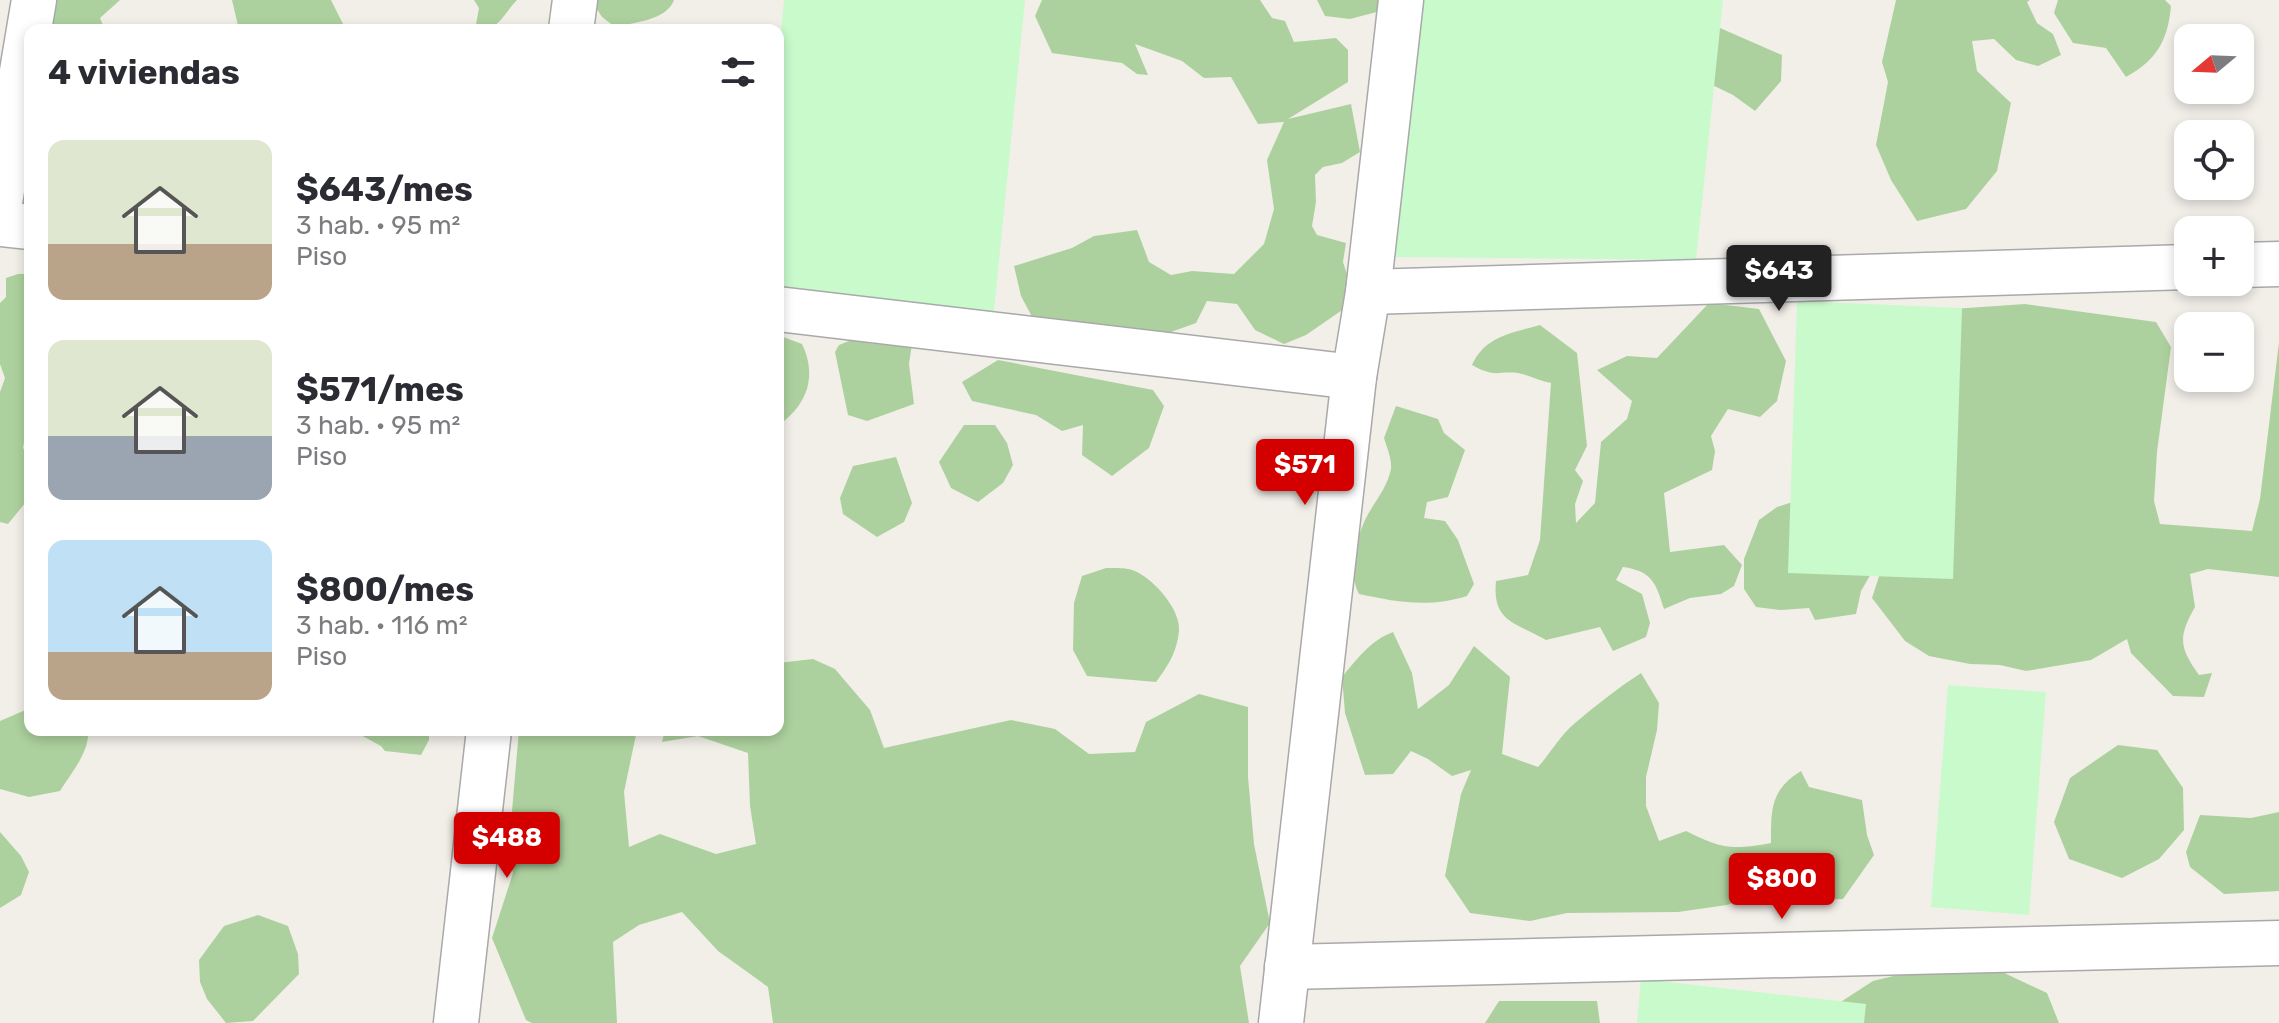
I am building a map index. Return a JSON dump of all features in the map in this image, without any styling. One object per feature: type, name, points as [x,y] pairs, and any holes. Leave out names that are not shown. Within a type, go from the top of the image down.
[{"type":"street","points":[[30,24],[34,0]]},
{"type":"street","points":[[572,24],[575,0]]},
{"type":"street","points":[[1281,1023],[1354,377],[1368,292],[1401,0]]},
{"type":"street","points":[[0,202],[24,59]]},
{"type":"street","points":[[0,224],[24,226]]},
{"type":"street","points":[[2254,265],[2279,264]]},
{"type":"street","points":[[1368,292],[2174,267]]},
{"type":"street","points":[[784,310],[1354,377]]},
{"type":"street","points":[[456,1023],[488,736]]},
{"type":"street","points":[[1287,967],[2279,943]]},
{"type":"green space","points":[[43,0],[120,0],[100,18],[102,24],[42,24]]},
{"type":"green space","points":[[232,0],[331,0],[343,24],[238,24]]},
{"type":"green space","points":[[474,0],[517,0],[496,24],[476,24],[479,8]]},
{"type":"green space","points":[[591,0],[674,0],[664,12],[640,22],[611,24],[602,17]]},
{"type":"green space","points":[[784,0],[1025,0],[993,321],[784,300]]},
{"type":"green space","points":[[1042,0],[1260,0],[1272,18],[1285,21],[1294,42],[1336,38],[1348,50],[1348,82],[1288,119],[1351,104],[1360,152],[1342,163],[1323,167],[1315,175],[1316,202],[1312,226],[1317,235],[1346,243],[1343,262],[1350,284],[1351,304],[1306,335],[1284,344],[1255,330],[1237,304],[1207,301],[1196,323],[1171,332],[1152,335],[1039,330],[1021,296],[1014,266],[1072,248],[1094,236],[1137,230],[1149,262],[1171,275],[1192,271],[1234,274],[1264,244],[1274,209],[1267,160],[1284,122],[1258,124],[1231,77],[1204,78],[1182,61],[1135,44],[1148,75],[1137,74],[1122,63],[1052,53],[1035,16]]},
{"type":"green space","points":[[1317,0],[1392,0],[1392,8],[1350,19],[1325,16]]},
{"type":"green space","points":[[1423,0],[1723,0],[1696,260],[1391,257]]},
{"type":"green space","points":[[1896,0],[2030,0],[2027,2],[2037,23],[2053,34],[2061,55],[2038,66],[2016,60],[1994,39],[1972,41],[1977,71],[2011,103],[1997,171],[1966,209],[1917,221],[1891,180],[1876,145],[1888,82],[1882,62]]},
{"type":"green space","points":[[2058,0],[2165,0],[2171,6],[2167,29],[2159,48],[2146,64],[2126,77],[2106,48],[2073,43],[2054,13]]},
{"type":"green space","points":[[1720,28],[1782,55],[1781,81],[1755,111],[1733,95],[1704,81],[1702,53]]},
{"type":"green space","points":[[24,274],[24,504],[8,524],[0,522],[0,392],[5,378],[0,364],[0,303],[6,297],[6,278]]},
{"type":"green space","points":[[1797,301],[1962,308],[1953,579],[1788,573]]},
{"type":"green space","points":[[1709,303],[1759,309],[1786,361],[1777,401],[1760,417],[1728,409],[1711,436],[1715,451],[1712,470],[1664,493],[1670,552],[1724,545],[1742,565],[1734,586],[1721,594],[1690,598],[1664,609],[1647,575],[1623,567],[1616,580],[1642,594],[1650,623],[1646,637],[1613,651],[1600,627],[1546,640],[1516,624],[1502,613],[1498,605],[1496,581],[1528,575],[1540,540],[1551,383],[1518,373],[1486,371],[1472,365],[1478,355],[1500,337],[1540,325],[1577,353],[1587,446],[1575,470],[1583,481],[1575,504],[1576,523],[1595,503],[1601,442],[1627,419],[1632,401],[1597,370],[1627,356],[1657,358]]},
{"type":"green space","points":[[2025,304],[2156,322],[2171,347],[2157,452],[2154,501],[2160,524],[2252,531],[2260,499],[2279,342],[2279,577],[2208,569],[2190,574],[2195,607],[2183,642],[2199,675],[2212,673],[2204,697],[2173,696],[2131,653],[2127,639],[2091,660],[2026,671],[1929,656],[1905,641],[1872,598],[1885,558],[1938,310]]},
{"type":"green space","points":[[784,337],[802,344],[809,367],[807,388],[784,421]]},
{"type":"green space","points":[[856,338],[877,344],[912,344],[909,364],[914,404],[867,421],[848,415],[835,352],[839,345]]},
{"type":"green space","points":[[998,360],[1153,390],[1164,406],[1149,448],[1112,476],[1082,455],[1083,425],[1062,431],[1036,415],[972,401],[962,382]]},
{"type":"green space","points":[[1396,406],[1438,419],[1444,433],[1465,450],[1448,497],[1427,502],[1424,518],[1445,521],[1458,540],[1474,584],[1467,596],[1426,603],[1399,601],[1359,594],[1356,586],[1353,568],[1358,538],[1391,469],[1384,438]]},
{"type":"green space","points":[[964,425],[995,425],[1007,443],[1013,465],[1003,483],[978,502],[951,488],[939,462]]},
{"type":"green space","points":[[896,457],[912,503],[904,522],[877,537],[843,514],[840,498],[853,466]]},
{"type":"green space","points":[[1826,491],[1872,572],[1861,591],[1856,614],[1815,620],[1809,608],[1781,610],[1756,607],[1744,589],[1744,559],[1759,520],[1777,507]]},
{"type":"green space","points":[[1106,568],[1130,569],[1144,576],[1166,597],[1176,614],[1179,631],[1176,646],[1156,682],[1087,676],[1073,650],[1074,603],[1082,576]]},
{"type":"green space","points":[[1393,632],[1412,673],[1418,709],[1449,685],[1474,646],[1510,677],[1502,754],[1538,767],[1570,728],[1641,673],[1659,703],[1657,730],[1646,777],[1646,806],[1659,841],[1686,831],[1727,846],[1771,843],[1774,802],[1783,786],[1801,771],[1809,787],[1862,800],[1867,835],[1874,855],[1843,899],[1785,901],[1765,891],[1727,905],[1678,912],[1567,913],[1530,921],[1470,913],[1445,876],[1461,794],[1471,770],[1452,776],[1411,751],[1393,774],[1365,775],[1345,713],[1342,677],[1371,645]]},
{"type":"green space","points":[[813,659],[835,669],[870,710],[884,748],[1011,720],[1055,729],[1089,754],[1135,752],[1146,722],[1199,694],[1248,707],[1248,777],[1254,844],[1270,923],[1240,966],[1249,1023],[773,1023],[768,987],[718,951],[682,912],[639,925],[613,942],[617,1023],[532,1023],[526,1020],[492,938],[513,873],[508,857],[518,736],[636,736],[624,792],[629,847],[660,834],[716,854],[756,844],[750,806],[748,753],[698,736],[784,736],[784,662]]},
{"type":"green space","points":[[1948,685],[2046,692],[2029,915],[1931,907]]},
{"type":"green space","points":[[24,711],[24,736],[88,736],[83,754],[60,791],[29,797],[0,789],[0,721]]},
{"type":"green space","points":[[363,736],[429,736],[421,755],[385,751]]},
{"type":"green space","points":[[664,736],[698,736],[662,742]]},
{"type":"green space","points":[[2118,745],[2157,750],[2183,788],[2184,830],[2159,859],[2122,878],[2069,859],[2054,822],[2070,778]]},
{"type":"green space","points":[[2279,812],[2279,891],[2224,894],[2190,867],[2186,852],[2200,815],[2251,818]]},
{"type":"green space","points":[[0,832],[21,856],[29,872],[21,895],[0,908]]},
{"type":"green space","points":[[258,915],[288,926],[298,954],[299,974],[253,1021],[226,1023],[207,999],[200,982],[199,960],[224,926]]},
{"type":"green space","points":[[1942,964],[1998,970],[2047,993],[2059,1023],[1835,1023],[1836,1005],[1873,981]]},
{"type":"green space","points":[[1641,979],[1866,1004],[1864,1023],[1637,1023]]},
{"type":"green space","points":[[1499,1001],[1597,1001],[1600,1023],[1485,1023]]}]
